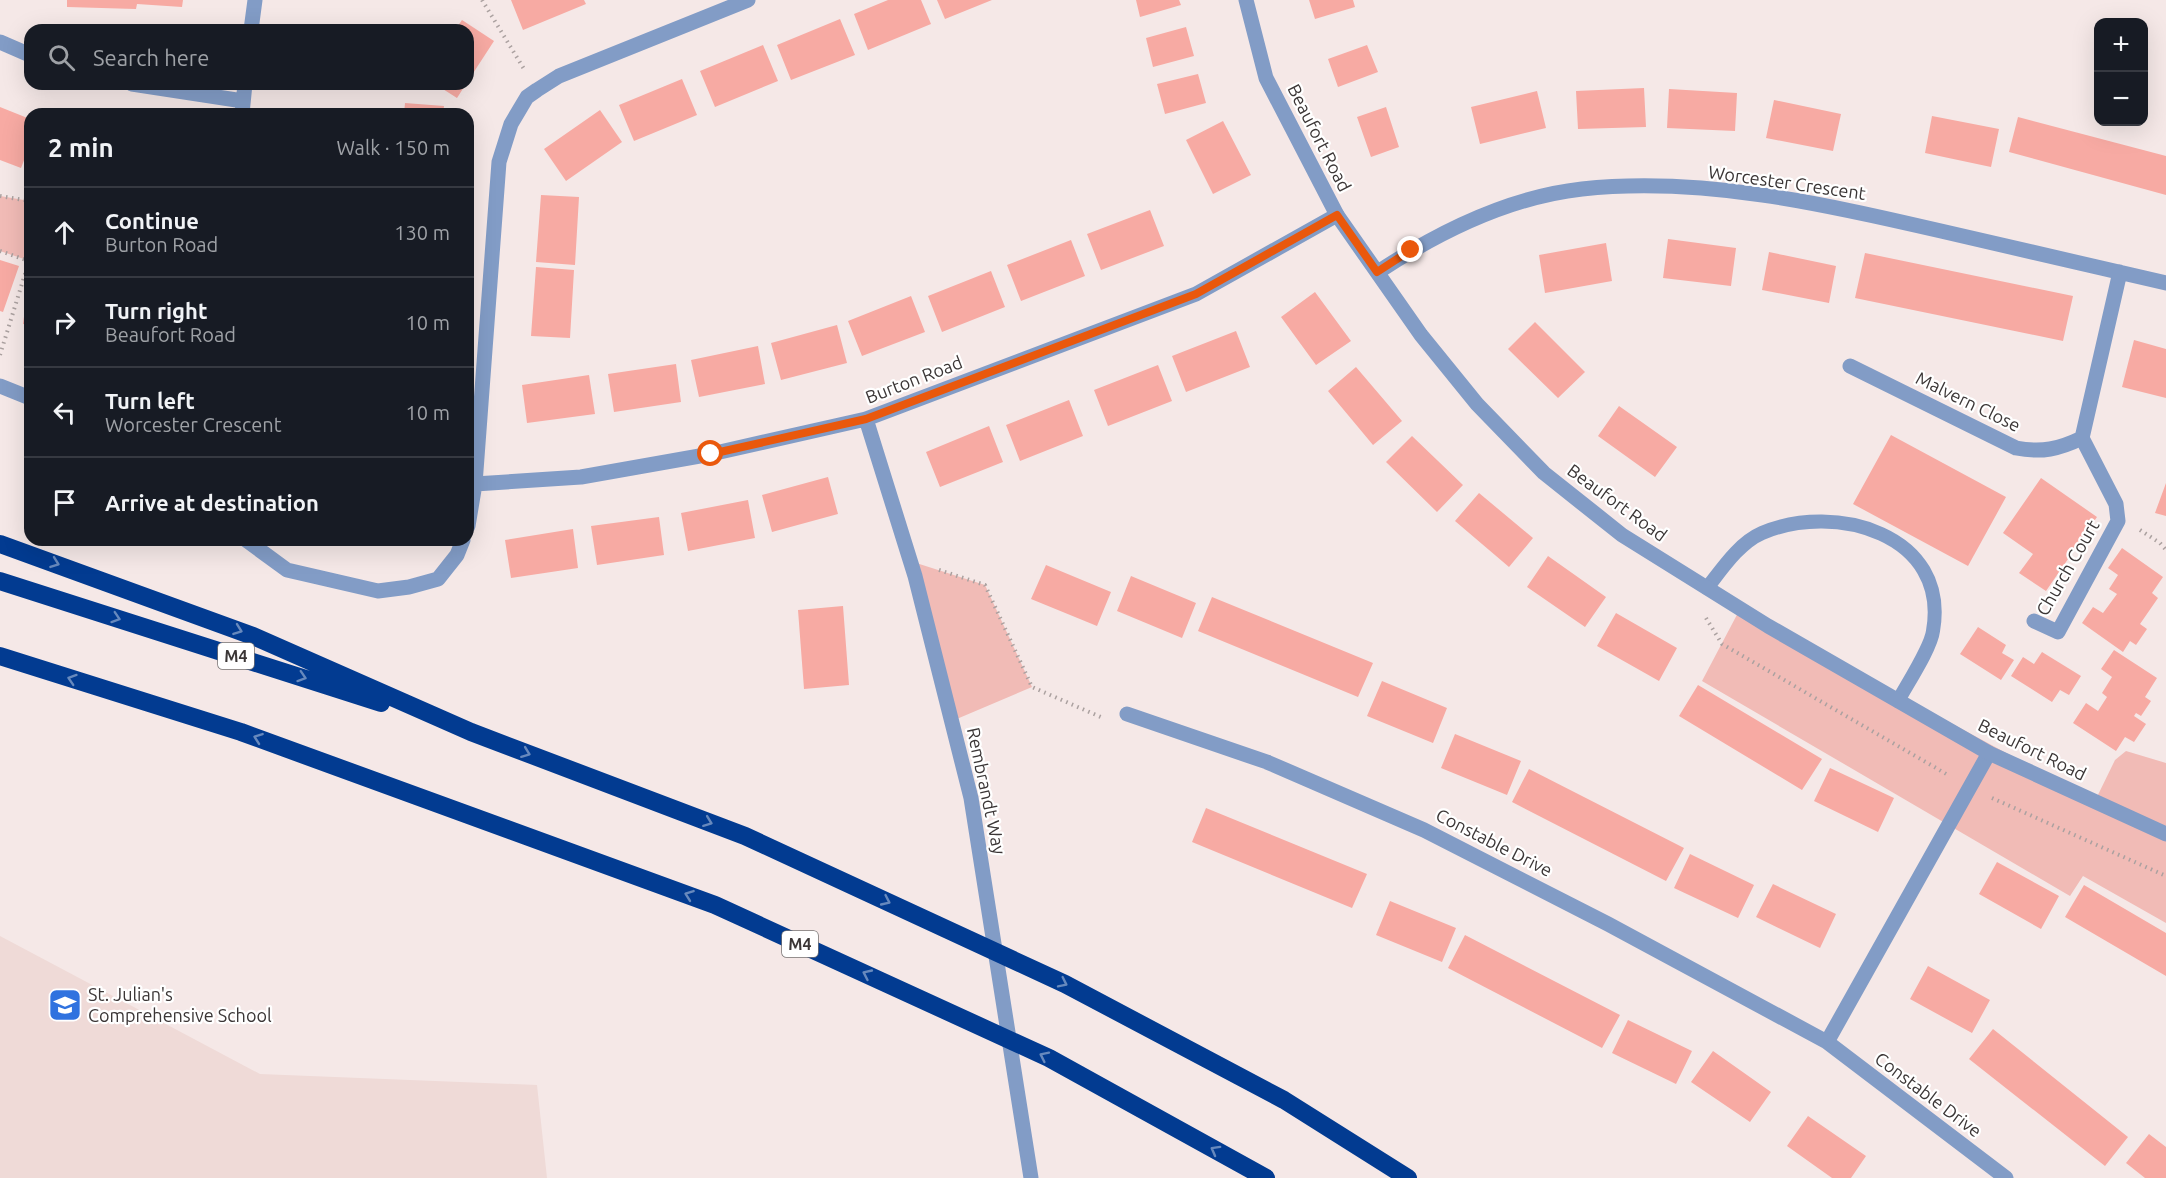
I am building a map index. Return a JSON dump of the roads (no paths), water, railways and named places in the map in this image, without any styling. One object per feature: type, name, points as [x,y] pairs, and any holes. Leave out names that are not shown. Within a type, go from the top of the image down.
[{"type":"highway","points":[[0,544],[254,636],[471,732]]},
{"type":"highway","name":"M4","points":[[0,581],[471,732],[745,836],[1065,984],[1284,1100],[1408,1178]]},
{"type":"highway","name":"M4","points":[[0,656],[241,732],[715,904],[1049,1058],[1266,1178]]},
{"type":"street","points":[[252,24],[255,0]]},
{"type":"street","points":[[474,490],[499,162],[511,124],[527,97],[559,76],[748,0]]},
{"type":"street","name":"Beaufort Road","points":[[1246,0],[1266,78],[1337,215],[1421,335],[1477,404],[1544,474],[1622,535],[1898,701],[1989,753],[2166,834]]},
{"type":"street","points":[[0,42],[24,52]]},
{"type":"street","points":[[160,90],[243,108],[244,90]]},
{"type":"street","name":"Worcester Crescent","points":[[1377,272],[1411,250],[1517,203],[1581,189],[1647,186],[1739,192],[1866,214],[2166,283]]},
{"type":"street","name":"Burton Road","points":[[475,484],[581,477],[711,454],[866,419],[1196,294],[1337,215]]},
{"type":"street","points":[[2082,438],[2120,272]]},
{"type":"street","name":"Malvern Close","points":[[1850,366],[2016,448],[2039,452],[2062,448],[2082,438]]},
{"type":"street","points":[[0,386],[24,396]]},
{"type":"street","name":"Rembrandt Way","points":[[866,419],[910,561],[971,798],[1031,1178]]},
{"type":"street","name":"Church Court","points":[[2034,621],[2058,633],[2118,520],[2116,504],[2082,438]]},
{"type":"street","points":[[254,546],[287,570],[378,591],[409,587],[438,579],[457,555],[461,546]]},
{"type":"street","name":"Constable Drive","points":[[1127,714],[1267,762],[1424,830],[1608,924],[1827,1042],[2006,1178]]},
{"type":"street","points":[[1827,1042],[1989,753]]},
{"type":"lane","points":[[1707,588],[1736,553],[1760,534],[1805,520],[1857,524],[1898,543],[1923,565],[1936,600],[1933,634],[1898,701]]},
{"type":"place","name":"St. Julian's Comprehensive School","points":[[65,1005]]}]
